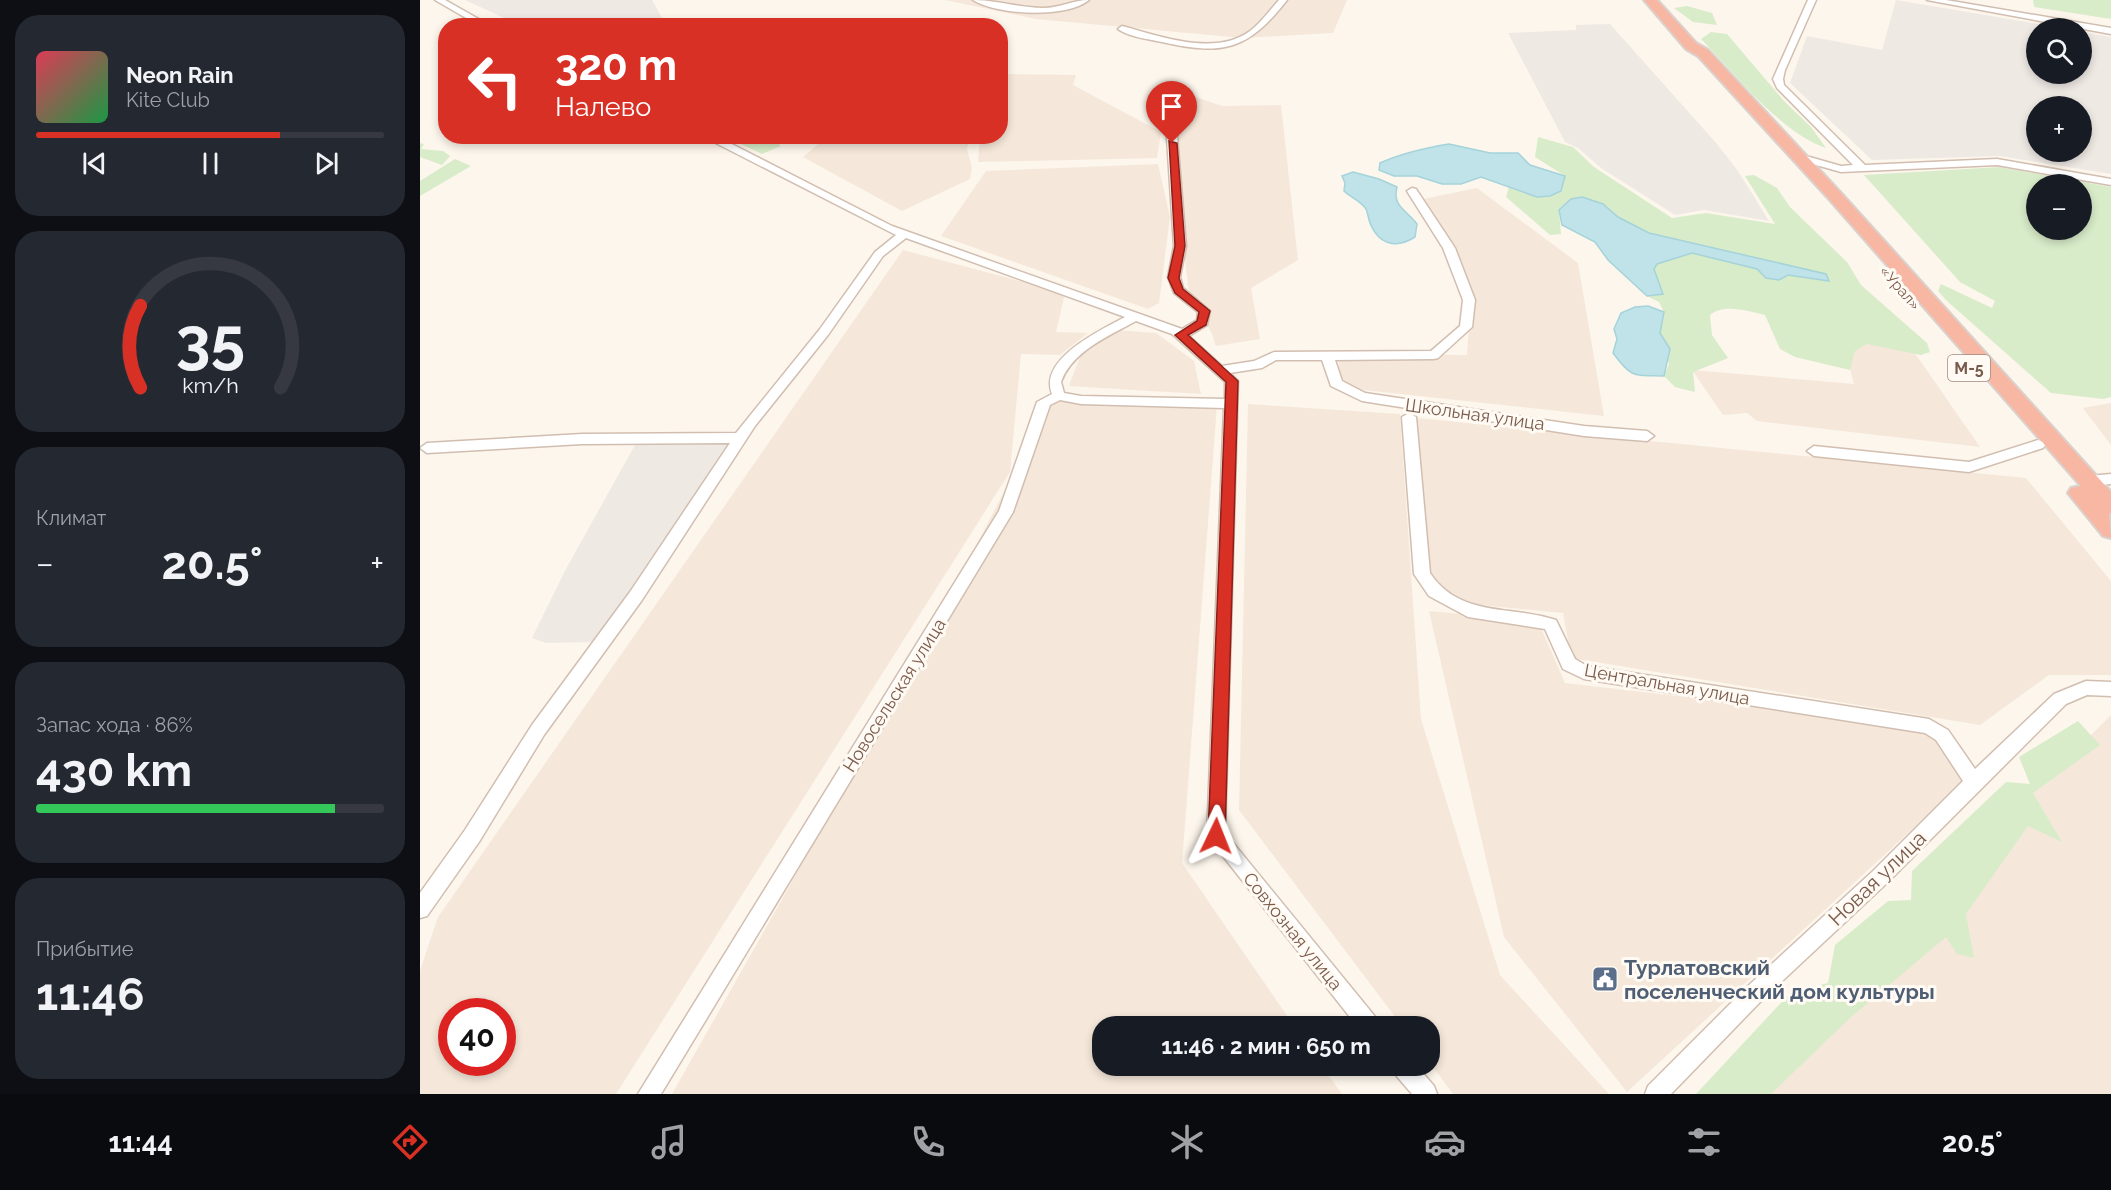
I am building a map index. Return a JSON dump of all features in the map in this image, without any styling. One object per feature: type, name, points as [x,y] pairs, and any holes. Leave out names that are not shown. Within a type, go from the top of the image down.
[{"type":"highway","name":"«Урал»","points":[[1650,0],[1691,46],[1703,53],[1826,186],[2111,506]]},
{"type":"highway","name":"«Урал»","points":[[1691,46],[1694,54],[2111,530]]},
{"type":"street","points":[[438,0],[472,18]]},
{"type":"street","points":[[977,0],[1014,9],[1042,11],[1068,9],[1086,0]]},
{"type":"street","points":[[1122,29],[1172,42],[1227,43],[1239,41],[1252,34],[1283,0]]},
{"type":"street","points":[[1812,0],[1780,70],[1778,79],[1780,86],[1862,168]]},
{"type":"street","points":[[1931,0],[2111,31]]},
{"type":"street","points":[[1171,123],[1180,246],[1174,278],[1178,290],[1204,311],[1203,322],[1181,335]]},
{"type":"street","points":[[723,144],[888,228],[1176,331],[1220,370],[1257,365],[1274,356],[1434,354],[1466,327],[1469,300],[1449,248],[1412,191]]},
{"type":"street","points":[[1799,157],[1841,169],[1997,162],[2111,182]]},
{"type":"street","points":[[1826,186],[1827,179],[1841,169]]},
{"type":"street","points":[[420,909],[472,836],[538,730],[636,596],[740,438],[824,332],[879,254],[904,234]]},
{"type":"street","points":[[1135,316],[1074,353],[1059,372],[1055,383],[1059,396],[1081,400],[1231,404]]},
{"type":"street","name":"Школьная улица","points":[[1327,356],[1336,383],[1362,397],[1584,431],[1647,436]]},
{"type":"street","name":"Совхозная улица","points":[[1220,370],[1232,381],[1216,836],[1362,1016]]},
{"type":"street","name":"Новосельская улица","points":[[649,1094],[1006,512],[1044,402],[1059,396]]},
{"type":"street","name":"Центральная улица","points":[[1409,417],[1422,574],[1434,592],[1468,611],[1550,624],[1569,664],[1584,672],[1929,726],[1942,735],[1974,783]]},
{"type":"street","points":[[427,448],[582,439],[740,438]]},
{"type":"street","points":[[1814,451],[1969,467],[2038,445]]},
{"type":"street","points":[[2089,481],[2111,479]]},
{"type":"street","name":"Новая улица","points":[[1656,1094],[1756,992],[1880,878],[2060,699],[2086,688],[2111,688]]},
{"type":"street","points":[[1411,1076],[1426,1094]]},
{"type":"shaded area","points":[[465,0],[652,0],[662,18],[504,18]]},
{"type":"shaded area","points":[[945,0],[1347,0],[1333,33],[1242,38],[1036,19]]},
{"type":"shaded area","points":[[1896,0],[2026,22],[2026,84],[2092,84],[2092,34],[2111,37],[2111,174],[2037,162],[2092,162],[2092,96],[2026,96],[2026,160],[2000,156],[1872,160],[1790,83],[1807,36],[1882,50]]},
{"type":"shaded area","points":[[1610,24],[1717,144],[1738,171],[1769,221],[1704,210],[1675,215],[1601,168],[1578,148],[1565,142],[1508,33],[1576,30],[1576,25]]},
{"type":"shaded area","points":[[1008,74],[1076,75],[1073,85],[1161,132],[1157,158],[978,162],[979,144],[1008,144]]},
{"type":"shaded area","points":[[1147,94],[1190,95],[1222,106],[1281,105],[1298,260],[1251,288],[1260,339],[1216,346],[1189,291],[1167,128]]},
{"type":"shaded area","points":[[818,144],[968,144],[967,149],[972,168],[970,179],[902,211],[803,157]]},
{"type":"shaded area","points":[[1158,164],[1170,217],[1159,303],[1148,309],[941,236],[986,171]]},
{"type":"shaded area","points":[[1477,188],[1578,263],[1604,416],[1354,389],[1339,376],[1339,354],[1467,355],[1470,311],[1464,270],[1418,200]]},
{"type":"shaded area","points":[[903,250],[1065,293],[1056,332],[1088,333],[1060,355],[1021,354],[1010,472],[616,1094],[420,1094],[420,971],[438,917]]},
{"type":"shaded area","points":[[1117,330],[1156,333],[1194,361],[1201,394],[1069,386],[1081,354]]},
{"type":"shaded area","points":[[1843,343],[1910,346],[1980,447],[1757,421],[1747,413],[1723,415],[1692,370],[1854,384]]},
{"type":"shaded area","points":[[1054,395],[1217,406],[1182,863],[1287,1016],[1092,1016],[1092,1076],[1329,1076],[1342,1094],[672,1094],[915,664]]},
{"type":"shaded area","points":[[2111,403],[2111,445],[2083,408]]},
{"type":"shaded area","points":[[1248,404],[1400,414],[1421,719],[1500,975],[1609,1094],[1453,1094],[1440,1076],[1440,1016],[1394,1016],[1239,810]]},
{"type":"shaded area","points":[[1417,418],[2026,478],[2111,581],[2111,675],[2049,675],[1980,725],[1571,658],[1563,613],[1460,603],[1428,592]]},
{"type":"shaded area","points":[[731,444],[597,642],[546,643],[532,638],[566,569],[635,445]]},
{"type":"shaded area","points":[[1429,611],[1538,621],[1565,683],[1922,724],[1969,777],[1627,1092],[1504,937]]},
{"type":"shaded area","points":[[2111,715],[2111,1094],[1733,1094]]},
{"type":"green space","points":[[2033,0],[2111,0],[2111,19],[2034,7]]},
{"type":"green space","points":[[1687,6],[1712,13],[1717,25],[1693,22],[1674,8]]},
{"type":"green space","points":[[1711,32],[1727,34],[1784,101],[1811,127],[1826,148],[1792,129],[1759,101],[1701,39]]},
{"type":"green space","points":[[1538,137],[1573,147],[1594,167],[1672,218],[1706,213],[1775,224],[1745,176],[1754,175],[1777,188],[1790,207],[1847,262],[1861,285],[1927,343],[1930,352],[1921,355],[1867,344],[1855,351],[1850,370],[1795,357],[1780,349],[1765,315],[1736,309],[1722,309],[1710,315],[1712,335],[1728,358],[1693,372],[1695,392],[1675,387],[1664,376],[1669,364],[1660,333],[1664,312],[1659,302],[1647,296],[1663,294],[1654,269],[1657,264],[1691,253],[1757,269],[1766,277],[1826,274],[1649,233],[1618,217],[1603,204],[1559,210],[1561,234],[1550,235],[1506,197],[1509,186],[1537,197],[1565,176],[1535,157]]},
{"type":"green space","points":[[420,143],[424,144],[421,149],[443,151],[450,156],[442,165],[420,157]]},
{"type":"green space","points":[[741,144],[779,144],[781,146],[762,154]]},
{"type":"green space","points":[[455,159],[471,166],[420,196],[420,181]]},
{"type":"green space","points":[[2000,167],[2039,174],[2026,174],[2026,240],[2092,240],[2092,184],[2111,187],[2111,397],[2103,399],[2051,393],[1938,291],[1941,284],[1992,308],[1995,301],[1960,282],[1864,175]]},
{"type":"green space","points":[[2078,721],[2100,745],[2033,793],[2062,842],[2028,826],[1966,914],[1974,958],[1957,954],[1946,937],[1850,1018],[1771,1094],[1696,1094],[1791,992],[1828,983],[1835,945],[1888,901],[1911,900],[1912,871],[2006,782],[2030,784],[2019,757]]},
{"type":"water","points":[[1449,144],[1490,153],[1518,153],[1530,165],[1565,176],[1561,191],[1550,196],[1537,197],[1481,177],[1461,184],[1442,184],[1417,176],[1394,176],[1379,170],[1380,163],[1388,159]]},
{"type":"water","points":[[1353,172],[1397,187],[1398,204],[1417,224],[1415,237],[1395,244],[1378,236],[1364,206],[1344,191],[1345,183],[1342,176]]},
{"type":"water","points":[[1582,197],[1603,204],[1618,217],[1649,233],[1826,274],[1829,281],[1788,275],[1779,280],[1766,278],[1757,269],[1692,253],[1657,264],[1654,269],[1663,294],[1647,296],[1608,260],[1595,242],[1562,225],[1559,210],[1571,199]]},
{"type":"water","points":[[1648,306],[1664,312],[1660,333],[1670,349],[1664,376],[1634,374],[1613,353],[1617,339],[1614,329],[1621,313],[1635,307]]},
{"type":"place","name":"Турлатовский поселенческий дом культуры","points":[[1605,979]]},
{"type":"route","points":[[1172,143],[1180,246],[1174,278],[1178,290],[1204,311],[1203,322],[1181,335],[1232,381],[1216,836]]}]
